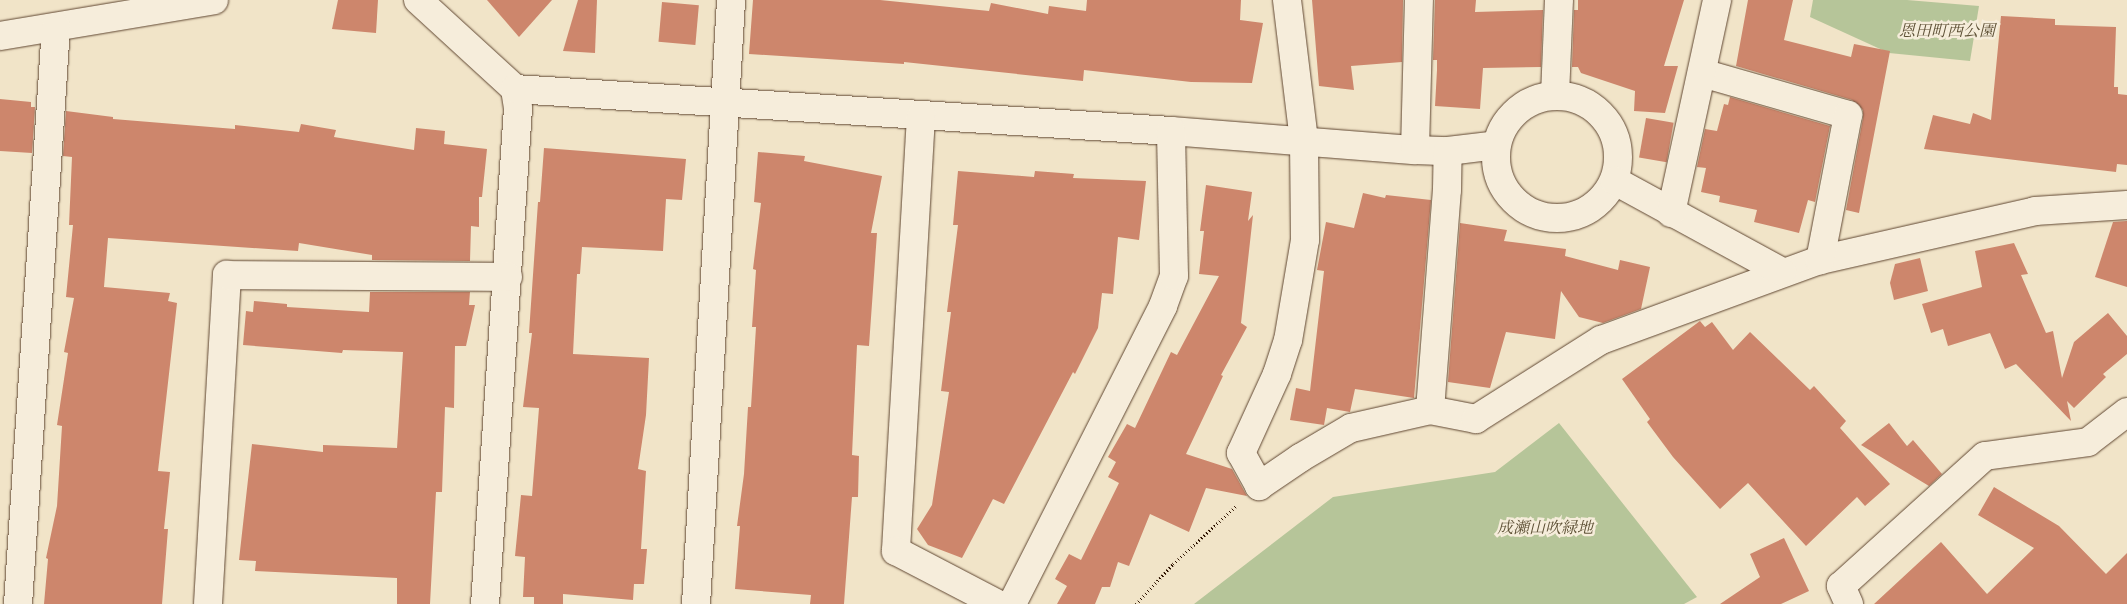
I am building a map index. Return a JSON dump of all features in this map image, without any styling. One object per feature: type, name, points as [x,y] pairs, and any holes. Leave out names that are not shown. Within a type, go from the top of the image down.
[{"type":"street","points":[[0,36],[214,0]]},
{"type":"street","points":[[418,0],[515,89],[518,108],[485,604]]},
{"type":"street","points":[[696,604],[731,0]]},
{"type":"street","points":[[1287,0],[1304,142],[1305,240],[1288,340],[1276,374],[1241,453],[1259,486],[1300,458],[1351,428],[1430,410],[1476,418],[1601,340],[1782,272],[1820,260],[2035,211],[2127,205]]},
{"type":"street","points":[[1415,150],[1419,0]]},
{"type":"street","points":[[1555,95],[1559,0]]},
{"type":"street","points":[[1671,213],[1717,0]]},
{"type":"street","points":[[18,604],[56,27]]},
{"type":"street","points":[[1702,73],[1848,116],[1820,260]]},
{"type":"street","points":[[515,89],[1171,131],[1448,152],[1497,145]]},
{"type":"street","points":[[1555,95],[1575,98],[1594,107],[1608,122],[1617,140],[1619,161],[1615,181],[1606,196],[1592,209],[1576,217],[1557,220],[1539,217],[1523,209],[1510,196],[1500,181],[1496,163],[1497,145],[1504,126],[1518,110],[1535,100],[1555,95]]},
{"type":"street","points":[[920,116],[896,552],[998,604]]},
{"type":"street","points":[[1012,604],[1164,306],[1174,276],[1171,131]]},
{"type":"street","points":[[1430,410],[1447,190],[1448,152]]},
{"type":"street","points":[[1615,181],[1782,272]]},
{"type":"street","points":[[208,604],[227,275],[508,277]]},
{"type":"street","points":[[1849,604],[1841,586],[1985,456],[2088,442],[2127,412]]},
{"type":"path","points":[[1136,604],[1173,564],[1259,486]]},
{"type":"green space","name":"恩田町西公園","points":[[1813,0],[1907,0],[1979,6],[1970,61],[1889,53],[1810,17]]},
{"type":"green space","name":"成瀬山吹緑地","points":[[1559,423],[1697,597],[1684,604],[1194,604],[1333,497],[1495,472]]},
{"type":"building","points":[[338,0],[378,0],[376,33],[332,29]]},
{"type":"building","points":[[487,0],[552,0],[519,37]]},
{"type":"building","points":[[578,0],[597,0],[595,53],[563,51]]},
{"type":"building","points":[[753,0],[880,0],[989,11],[991,3],[1048,14],[1049,6],[1086,11],[1087,0],[1241,0],[1240,20],[1263,23],[1252,83],[1191,82],[1084,70],[1083,81],[904,62],[904,64],[749,54]]},
{"type":"building","points":[[1312,0],[1403,0],[1402,62],[1351,66],[1354,90],[1319,86]]},
{"type":"building","points":[[1435,0],[1476,0],[1475,12],[1543,10],[1541,67],[1483,68],[1480,109],[1435,106],[1437,60],[1433,60]]},
{"type":"building","points":[[1578,0],[1684,0],[1664,66],[1678,66],[1665,113],[1634,111],[1635,91],[1581,73],[1578,67],[1572,67],[1574,10],[1578,10]]},
{"type":"building","points":[[1748,0],[1793,0],[1784,40],[1851,57],[1854,44],[1890,51],[1859,213],[1846,210],[1863,110],[1852,100],[1736,66]]},
{"type":"building","points":[[662,2],[699,5],[695,45],[659,42]]},
{"type":"building","points":[[2001,16],[2055,19],[2055,25],[2116,27],[2114,87],[2118,87],[2118,94],[2127,95],[2127,165],[2117,164],[2116,172],[1924,149],[1933,115],[1970,124],[1973,113],[1991,120]]},
{"type":"building","points":[[1730,97],[1830,126],[1815,202],[1808,200],[1799,233],[1754,222],[1757,210],[1719,202],[1720,196],[1701,192],[1706,168],[1697,167],[1705,129],[1717,131],[1724,104],[1728,105]]},
{"type":"building","points":[[0,99],[31,102],[31,107],[35,107],[32,153],[0,151]]},
{"type":"building","points":[[66,111],[113,117],[113,119],[235,129],[235,125],[299,132],[301,124],[336,130],[334,137],[414,150],[416,128],[445,131],[444,144],[487,149],[482,197],[479,197],[479,227],[471,226],[470,261],[372,260],[372,255],[299,243],[298,251],[108,238],[104,287],[170,293],[168,301],[177,303],[158,471],[170,472],[164,529],[168,529],[162,604],[44,604],[48,559],[46,558],[57,506],[62,426],[57,425],[68,353],[64,352],[74,298],[66,297],[73,225],[69,225],[72,157],[63,156]]},
{"type":"building","points":[[1646,118],[1674,123],[1667,162],[1639,157]]},
{"type":"building","points":[[544,148],[686,159],[682,200],[666,199],[663,251],[582,247],[580,274],[577,274],[573,354],[649,358],[646,415],[638,469],[646,471],[641,549],[647,549],[644,584],[634,584],[633,600],[563,594],[563,604],[534,604],[534,597],[523,597],[525,557],[515,556],[521,495],[532,496],[539,408],[523,407],[532,333],[529,333],[538,202],[540,202]]},
{"type":"building","points":[[758,152],[805,156],[804,161],[882,176],[871,233],[877,233],[869,346],[857,345],[852,455],[859,456],[858,497],[852,497],[844,604],[810,604],[811,595],[735,589],[740,526],[737,526],[744,474],[748,407],[751,407],[756,327],[752,327],[756,270],[753,269],[761,203],[754,202]]},
{"type":"building","points":[[958,171],[1034,177],[1035,171],[1074,174],[1073,178],[1146,181],[1139,240],[1118,237],[1113,294],[1102,293],[1098,328],[1004,504],[993,499],[962,558],[928,545],[917,529],[932,505],[949,392],[941,391],[951,312],[947,312],[958,225],[953,225]]},
{"type":"building","points":[[1206,185],[1252,192],[1248,221],[1253,215],[1241,323],[1247,327],[1221,375],[1223,376],[1186,454],[1232,469],[1247,496],[1206,488],[1189,532],[1150,514],[1129,566],[1118,562],[1110,587],[1102,587],[1095,604],[1057,604],[1067,586],[1055,579],[1069,554],[1081,560],[1119,483],[1108,477],[1116,462],[1108,457],[1127,424],[1135,428],[1171,352],[1177,355],[1219,276],[1199,274],[1204,231],[1200,231]]},
{"type":"building","points":[[1363,193],[1385,198],[1386,195],[1431,200],[1414,398],[1355,389],[1350,412],[1327,408],[1324,425],[1290,420],[1296,388],[1310,391],[1324,271],[1317,270],[1326,222],[1354,228]]},
{"type":"building","points":[[2127,221],[2127,287],[2095,277],[2113,222]]},
{"type":"building","points":[[1460,223],[1507,230],[1504,241],[1566,249],[1565,256],[1618,270],[1620,260],[1650,267],[1641,309],[1603,323],[1579,317],[1561,291],[1555,339],[1506,332],[1490,388],[1448,382]]},
{"type":"building","points":[[2014,243],[2028,274],[2021,275],[2046,333],[2053,331],[2062,378],[2074,342],[2108,313],[2127,336],[2127,354],[2103,374],[2106,377],[2074,408],[2067,401],[2071,421],[2016,364],[2005,369],[1990,333],[1948,346],[1943,329],[1931,333],[1922,304],[1982,287],[1975,251]]},
{"type":"building","points":[[1920,258],[1928,291],[1894,300],[1890,283],[1895,264]]},
{"type":"building","points":[[370,292],[470,292],[469,305],[475,305],[466,346],[455,346],[454,408],[445,407],[442,492],[436,492],[430,604],[397,604],[397,578],[255,571],[256,561],[239,560],[252,444],[323,452],[323,445],[397,448],[403,352],[343,350],[342,353],[243,345],[246,311],[253,312],[254,301],[287,304],[287,307],[369,312]]},
{"type":"building","points":[[1700,321],[1705,327],[1712,322],[1733,350],[1750,332],[1810,390],[1814,386],[1846,421],[1840,428],[1890,484],[1865,506],[1857,497],[1806,546],[1748,483],[1720,509],[1673,457],[1647,422],[1650,419],[1622,379]]},
{"type":"building","points":[[1889,423],[1907,446],[1913,440],[1942,474],[1929,486],[1861,445]]},
{"type":"building","points":[[1994,487],[2059,526],[2106,574],[2127,553],[2127,604],[1874,604],[1941,542],[1987,594],[2034,548],[1978,515]]},
{"type":"building","points":[[1784,538],[1809,591],[1781,604],[1720,604],[1760,577],[1750,554]]}]
